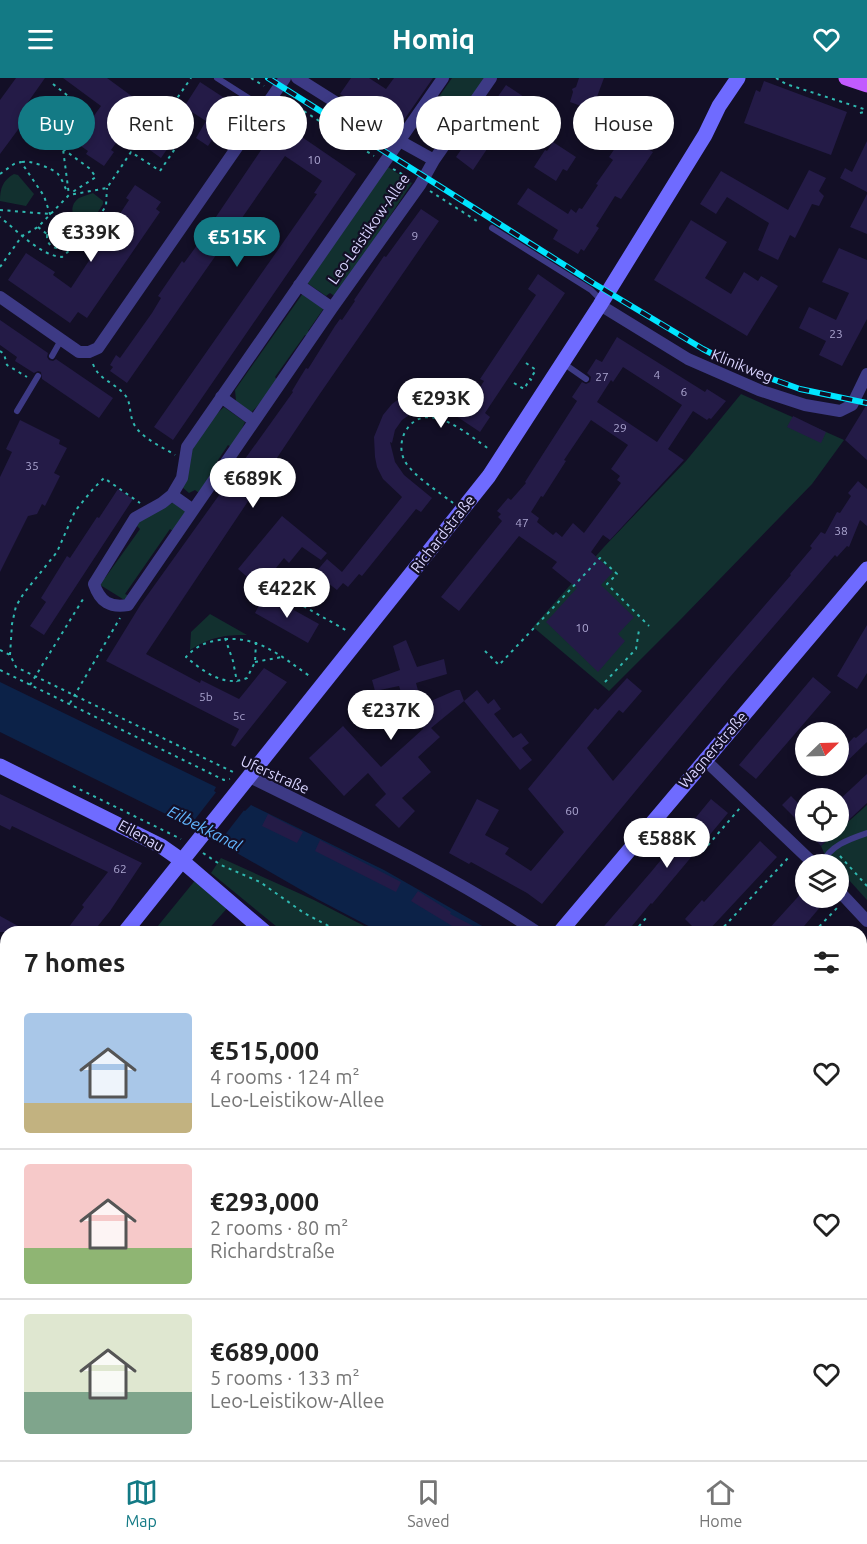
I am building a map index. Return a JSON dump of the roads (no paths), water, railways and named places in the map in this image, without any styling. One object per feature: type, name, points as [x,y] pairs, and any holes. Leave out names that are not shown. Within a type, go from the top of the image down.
[{"type":"main road","points":[[846,78],[867,85]]},
{"type":"street","points":[[272,96],[285,78]]},
{"type":"street","points":[[297,78],[326,96]]},
{"type":"street","name":"Leo-Leistikow-Allee","points":[[404,135],[442,78]]},
{"type":"street","name":"Leo-Leistikow-Allee","points":[[393,150],[187,447],[182,478],[172,495],[135,518],[94,584],[98,595],[106,604],[117,607],[128,605],[492,78]]},
{"type":"street","name":"Richardstraße","points":[[719,106],[727,78]]},
{"type":"street","name":"Richardstraße","points":[[130,926],[462,510],[501,457],[601,303],[738,78]]},
{"type":"street","points":[[404,145],[434,160]]},
{"type":"street","points":[[0,297],[79,352],[89,352],[100,346],[235,150]]},
{"type":"street","name":"Leo-Leistikow-Allee","points":[[299,285],[332,308]]},
{"type":"street","name":"Klinikweg","points":[[601,303],[688,359],[759,390],[805,405],[840,411],[852,405],[867,374]]},
{"type":"street","points":[[221,397],[254,421]]},
{"type":"street","points":[[172,495],[193,510]]},
{"type":"street","name":"Wagnerstraße","points":[[565,926],[867,569]]},
{"type":"street","points":[[705,760],[803,854]]},
{"type":"street","name":"Eilenau","points":[[0,766],[144,836],[182,861],[258,926]]},
{"type":"street","name":"Uferstraße","points":[[249,777],[420,862],[483,896],[528,926]]},
{"type":"street","points":[[849,902],[867,921]]},
{"type":"lane","points":[[217,78],[245,96]]},
{"type":"lane","points":[[492,228],[591,290],[601,303]]},
{"type":"lane","points":[[52,356],[62,340]]},
{"type":"lane","points":[[562,363],[586,379]]},
{"type":"lane","points":[[16,411],[37,379]]},
{"type":"lane","points":[[826,854],[848,839],[867,834]]},
{"type":"water","name":"Eilbekkanal","points":[[0,682],[216,787],[214,791],[245,811],[251,805],[384,870],[482,926],[368,926],[188,825],[0,732]]},
{"type":"railway","points":[[268,78],[593,283],[703,349],[736,366],[800,389],[867,403]]}]
